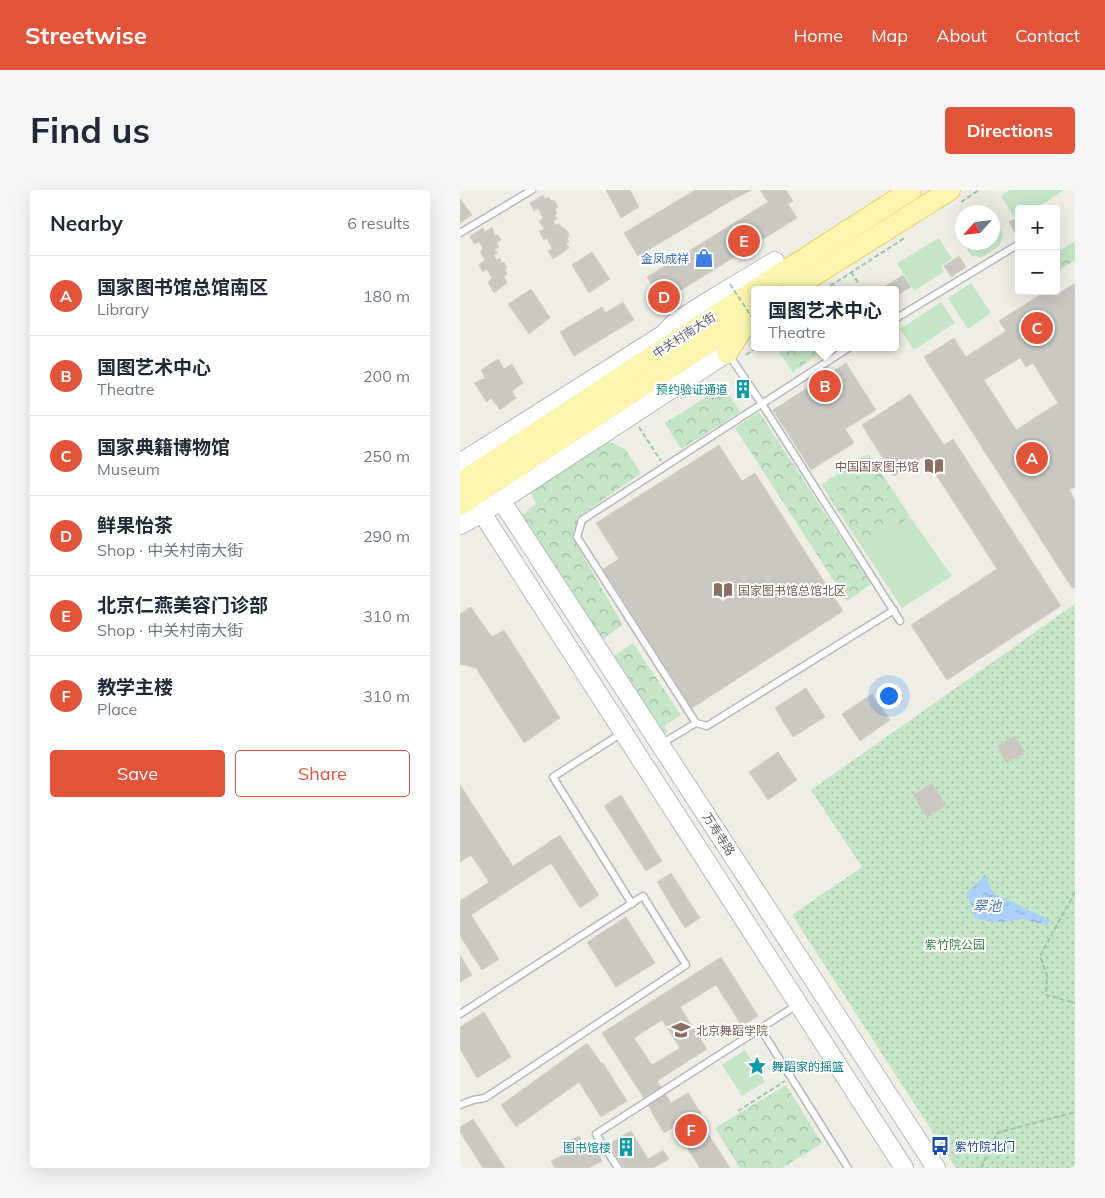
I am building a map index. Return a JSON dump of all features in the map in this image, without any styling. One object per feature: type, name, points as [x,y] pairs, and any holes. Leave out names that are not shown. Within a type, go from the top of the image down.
[{"type":"main road","name":"中关村南大街","points":[[761,286],[910,190]]},
{"type":"main road","points":[[798,286],[952,198]]},
{"type":"main road","points":[[775,261],[813,252]]},
{"type":"main road","name":"中关村南大街","points":[[464,495],[648,359],[751,292]]},
{"type":"main road","name":"中关村南大街","points":[[464,495],[751,318]]},
{"type":"main road","points":[[737,354],[751,323]]},
{"type":"main road","points":[[648,359],[664,334]]},
{"type":"street","name":"中关村南大街","points":[[460,463],[664,334],[674,324],[715,297],[775,261]]},
{"type":"street","points":[[460,525],[482,513],[632,415],[737,354]]},
{"type":"street","points":[[464,495],[501,500]]},
{"type":"street","points":[[464,495],[482,513]]},
{"type":"street","name":"万寿寺路","points":[[501,500],[936,1168]]},
{"type":"street","name":"万寿寺路","points":[[482,513],[904,1168]]},
{"type":"lane","points":[[460,233],[532,190]]},
{"type":"lane","points":[[899,318],[1015,246]]},
{"type":"lane","points":[[844,351],[582,520],[578,538],[696,723],[707,726],[894,610]]},
{"type":"lane","points":[[737,354],[762,404],[900,621]]},
{"type":"lane","points":[[661,744],[696,723]]},
{"type":"lane","points":[[623,733],[552,777],[632,904]]},
{"type":"lane","points":[[460,1014],[643,896],[686,964],[485,1098],[473,1100],[460,1106]]},
{"type":"lane","points":[[618,1168],[596,1134],[798,1004]]},
{"type":"lane","points":[[760,1028],[848,1168]]},
{"type":"path","points":[[952,198],[979,190]]},
{"type":"path","points":[[830,286],[907,236]]},
{"type":"path","points":[[851,272],[859,284]]},
{"type":"path","points":[[730,284],[751,312]]},
{"type":"path","points":[[737,354],[751,349]]},
{"type":"path","points":[[632,415],[665,467]]},
{"type":"path","points":[[1075,892],[1040,956],[1047,976],[1046,995],[1075,1003]]},
{"type":"path","points":[[738,1111],[791,1077]]},
{"type":"path","points":[[981,1168],[997,1133],[1075,1112]]},
{"type":"green space","points":[[1010,190],[1064,190],[1041,205],[1015,205],[1014,217],[1001,196]]},
{"type":"green space","points":[[1000,229],[1003,234],[1000,245]]},
{"type":"green space","points":[[939,238],[952,259],[941,266],[944,272],[914,291],[897,263]]},
{"type":"green space","points":[[1073,242],[1075,245],[1075,260],[1060,269],[1060,250]]},
{"type":"green space","points":[[968,250],[993,250],[981,257],[972,256]]},
{"type":"green space","points":[[971,283],[991,313],[968,329],[948,298]]},
{"type":"green space","points":[[941,302],[955,323],[914,350],[900,329]]},
{"type":"green space","points":[[782,351],[823,351],[793,372],[779,353]]},
{"type":"green space","points":[[724,386],[740,412],[681,449],[665,423]]},
{"type":"green space","points":[[759,412],[871,584],[847,601],[735,428]]},
{"type":"green space","points":[[602,438],[625,449],[641,473],[578,517],[574,540],[623,625],[598,642],[518,518],[536,504],[528,487]]},
{"type":"green space","points":[[870,455],[910,517],[952,576],[902,608],[821,485],[863,456]]},
{"type":"green space","points":[[875,464],[910,517],[863,548],[828,495]]},
{"type":"green space","name":"紫竹院公园","points":[[1075,604],[1075,1168],[956,1168],[792,915],[862,867],[811,790]]},
{"type":"green space","points":[[633,643],[681,715],[664,726],[668,732],[660,737],[609,659]]},
{"type":"green space","points":[[745,1050],[765,1082],[742,1096],[722,1065]]},
{"type":"green space","points":[[786,1085],[822,1143],[782,1168],[740,1168],[715,1128]]},
{"type":"water","name":"翠池","points":[[985,875],[993,893],[1050,920],[1047,925],[1022,919],[995,923],[975,918],[967,893]]},
{"type":"building","points":[[606,190],[630,190],[639,207],[621,218]]},
{"type":"building","points":[[695,190],[729,190],[734,199],[638,256],[624,233]]},
{"type":"building","points":[[729,190],[752,190],[734,199]]},
{"type":"building","points":[[760,190],[786,190],[793,201],[788,204],[797,218],[662,302],[647,277],[768,202]]},
{"type":"building","points":[[543,195],[545,199],[549,197],[551,201],[554,200],[558,207],[555,209],[557,219],[553,221],[555,225],[559,224],[564,228],[569,236],[567,238],[569,242],[566,243],[569,248],[553,259],[548,251],[552,249],[547,238],[544,240],[539,231],[544,229],[539,221],[543,218],[538,208],[534,211],[530,203]]},
{"type":"building","points":[[460,198],[472,215],[460,223]]},
{"type":"building","points":[[1015,219],[1015,232],[1009,222]]},
{"type":"building","points":[[492,227],[495,236],[498,235],[501,240],[497,242],[499,247],[495,249],[498,253],[494,255],[496,260],[500,258],[501,263],[504,262],[507,268],[505,270],[507,274],[504,276],[507,283],[494,293],[488,282],[492,278],[487,269],[483,272],[479,265],[485,260],[480,252],[483,249],[479,242],[474,244],[470,236],[483,228],[485,232]]},
{"type":"building","points":[[592,252],[610,279],[589,293],[572,265]]},
{"type":"building","points":[[959,256],[966,267],[951,277],[944,266]]},
{"type":"building","points":[[903,275],[911,287],[899,294],[899,286],[886,286]]},
{"type":"building","points":[[1075,283],[1075,487],[1069,490],[1075,500],[1075,587],[1072,588],[924,357],[954,338],[966,357],[1006,331],[999,321],[1040,295],[1060,295],[1060,293]],"holes":[[[1020,358],[1026,367],[1033,363],[1058,403],[1016,430],[984,380]]]},
{"type":"building","points":[[531,289],[550,318],[529,334],[508,304]]},
{"type":"building","points":[[623,302],[634,320],[574,356],[560,332],[602,307],[605,313]]},
{"type":"building","points":[[498,359],[504,369],[512,364],[523,383],[512,391],[516,398],[500,410],[491,398],[487,402],[474,383],[485,378],[481,370]]},
{"type":"building","points":[[846,363],[876,410],[845,429],[854,443],[811,470],[773,410]]},
{"type":"building","name":"预约验证通道","points":[[740,379],[750,395],[745,399],[735,383]]},
{"type":"building","points":[[910,394],[944,445],[953,439],[1061,606],[947,680],[911,625],[997,569],[924,456],[894,476],[862,425]]},
{"type":"building","name":"国家图书馆总馆北区","points":[[719,445],[742,481],[755,473],[843,611],[692,708],[603,569],[619,559],[596,523]]},
{"type":"building","points":[[471,607],[492,637],[504,630],[560,718],[524,743],[476,668],[460,664],[460,614]]},
{"type":"building","points":[[806,688],[825,717],[793,737],[775,708]]},
{"type":"building","points":[[872,694],[890,720],[860,741],[842,714]]},
{"type":"building","points":[[1015,736],[1025,753],[1006,763],[997,746]]},
{"type":"building","points":[[778,752],[797,780],[768,800],[749,772]]},
{"type":"building","points":[[932,783],[946,805],[927,818],[913,795]]},
{"type":"building","points":[[460,785],[513,866],[560,835],[599,895],[580,908],[551,863],[471,915],[499,959],[482,970],[460,936],[460,901],[489,882],[471,855],[460,862]]},
{"type":"building","points":[[621,795],[662,861],[646,871],[604,806]]},
{"type":"building","points":[[671,873],[700,918],[685,928],[657,882]]},
{"type":"building","points":[[626,917],[655,963],[616,987],[587,942]]},
{"type":"building","points":[[460,955],[472,975],[460,982]]},
{"type":"building","points":[[721,957],[758,1016],[742,1026],[716,985],[680,1007],[707,1049],[657,1081],[669,1100],[652,1111],[602,1033]],"holes":[[[662,1020],[680,1048],[652,1065],[634,1038]]]},
{"type":"building","points":[[484,1012],[511,1057],[477,1078],[460,1049],[460,1027]]},
{"type":"building","points":[[587,1043],[603,1063],[627,1101],[601,1117],[579,1082],[516,1127],[501,1105]]},
{"type":"building","points":[[688,1093],[701,1113],[697,1116],[730,1168],[700,1168],[674,1127],[664,1133],[651,1111],[669,1100],[671,1103]]},
{"type":"building","points":[[473,1119],[505,1168],[483,1168],[460,1132],[460,1127]]},
{"type":"building","name":"图书馆楼","points":[[631,1131],[648,1159],[663,1150],[669,1159],[653,1168],[624,1168],[609,1144]]},
{"type":"building","points":[[579,1136],[585,1147],[593,1143],[602,1161],[589,1168],[555,1168],[551,1161],[568,1152],[564,1144]]},
{"type":"place","name":"北京仁燕美容门诊部","points":[[744,241]]},
{"type":"place","name":"金凤成祥","points":[[704,258]]},
{"type":"place","name":"鲜果怡茶","points":[[664,297]]},
{"type":"place","name":"国家典籍博物馆","points":[[1037,328]]},
{"type":"place","name":"国图艺术中心","points":[[825,386]]},
{"type":"place","name":"预约验证通道","points":[[743,389]]},
{"type":"place","name":"国家图书馆总馆南区","points":[[1032,458]]},
{"type":"place","name":"中国国家图书馆","points":[[934,466]]},
{"type":"place","name":"国家图书馆总馆北区","points":[[723,590]]},
{"type":"place","name":"北京舞蹈学院","points":[[681,1030]]},
{"type":"place","name":"舞蹈家的摇篮","points":[[757,1066]]},
{"type":"place","name":"教学主楼","points":[[691,1130]]},
{"type":"place","name":"紫竹院北门","points":[[940,1146]]},
{"type":"place","name":"图书馆楼","points":[[626,1147]]}]
